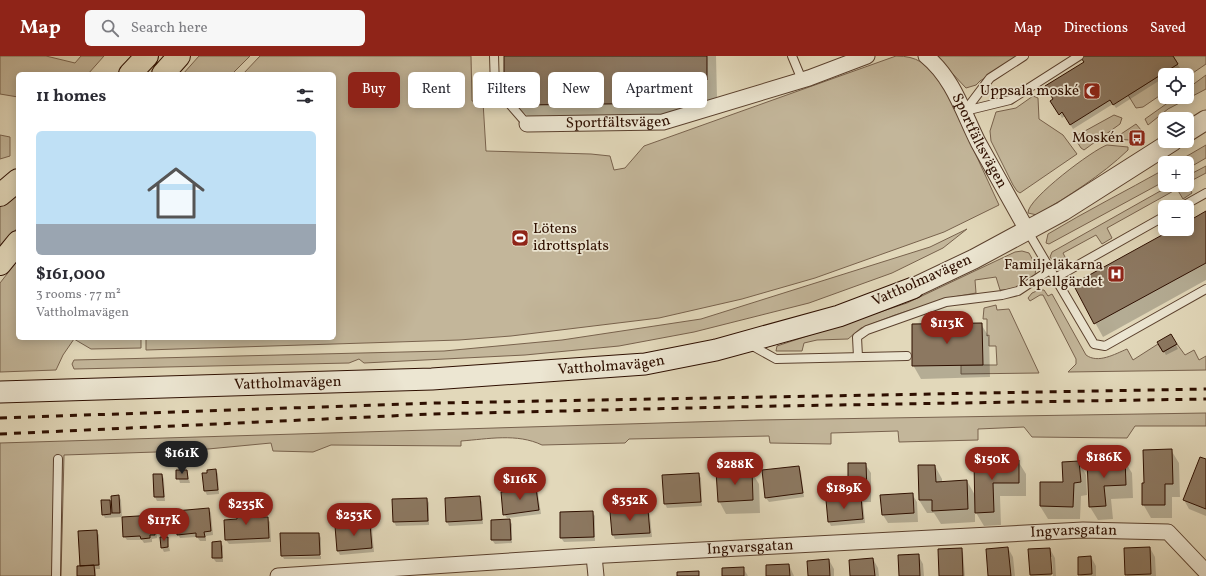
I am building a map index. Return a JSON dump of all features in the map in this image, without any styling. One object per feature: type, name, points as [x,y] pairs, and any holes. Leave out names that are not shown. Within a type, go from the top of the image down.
[{"type":"main road","points":[[132,72],[147,56]]},
{"type":"main road","points":[[165,72],[179,56]]},
{"type":"main road","points":[[0,195],[16,182]]},
{"type":"main road","points":[[0,264],[16,244]]},
{"type":"main road","name":"Vattholmavägen","points":[[0,392],[432,379],[554,372],[645,364],[716,350],[839,316],[913,288]]},
{"type":"street","name":"Sportfältsvägen","points":[[527,124],[663,122],[802,80],[867,56]]},
{"type":"street","name":"Sportfältsvägen","points":[[926,56],[933,62],[956,93],[977,140],[1027,230]]},
{"type":"street","points":[[1194,128],[1206,120]]},
{"type":"street","name":"Vattholmavägen","points":[[913,288],[974,259],[1063,211],[1162,148]]},
{"type":"street","name":"Ingvarsgatan","points":[[278,576],[456,570],[594,556],[1083,530],[1168,532],[1206,572]]},
{"type":"street","points":[[594,556],[596,576]]},
{"type":"lane","points":[[494,56],[495,87],[527,124]]},
{"type":"lane","points":[[792,56],[802,80]]},
{"type":"lane","points":[[964,111],[990,78],[1024,56]]},
{"type":"lane","points":[[964,111],[1010,100],[1079,56]]},
{"type":"lane","points":[[1194,200],[1206,193]]},
{"type":"lane","points":[[1055,278],[1158,220]]},
{"type":"lane","points":[[1027,230],[1094,344],[1099,346],[1105,346],[1206,289]]},
{"type":"lane","points":[[858,357],[857,337],[867,330],[946,302],[1002,295],[1018,291],[1050,270]]},
{"type":"lane","points":[[746,342],[776,359],[907,356]]},
{"type":"lane","points":[[56,576],[58,459]]},
{"type":"shaded area","points":[[0,56],[46,56],[75,63],[81,56],[104,56],[90,72],[16,72],[16,97],[0,94]]},
{"type":"shaded area","points":[[199,56],[250,56],[234,72],[185,72]]},
{"type":"shaded area","points":[[260,56],[471,56],[473,108],[483,108],[486,151],[591,154],[610,156],[614,170],[625,168],[644,146],[896,56],[910,57],[926,65],[941,79],[999,205],[944,232],[815,278],[742,299],[659,318],[511,336],[459,340],[146,350],[146,340],[336,340],[336,72],[245,72]]},
{"type":"shaded area","points":[[936,56],[1019,56],[976,85],[966,88]]},
{"type":"shaded area","points":[[1173,56],[1206,56],[1206,64],[1194,72],[1194,68],[1172,68],[1178,64]]},
{"type":"shaded area","points":[[1206,75],[1206,89],[1194,95],[1194,84]]},
{"type":"shaded area","points":[[1158,76],[1158,97],[1143,107],[1136,108],[1128,95]]},
{"type":"shaded area","points":[[1033,96],[1038,98],[1039,119],[1063,135],[1077,154],[1020,193],[1013,185],[991,141],[990,131],[996,112],[1016,108]]},
{"type":"shaded area","points":[[1166,104],[1178,104],[1164,112],[1158,112],[1158,117],[1148,125],[1145,119]]},
{"type":"shaded area","points":[[1114,115],[1122,118],[1120,124],[1084,150],[1081,148],[1074,137]]},
{"type":"shaded area","points":[[1136,124],[1141,130],[1129,140],[1115,138]]},
{"type":"shaded area","points":[[0,135],[10,137],[10,156],[0,159]]},
{"type":"shaded area","points":[[1107,145],[1128,147],[1128,150],[1096,177],[1037,215],[1028,213],[1038,197],[1049,186],[1089,155]]},
{"type":"shaded area","points":[[1206,145],[1206,158],[1194,165],[1194,156],[1187,156]]},
{"type":"shaded area","points":[[1206,166],[1206,173],[1194,179],[1194,172]]},
{"type":"shaded area","points":[[1158,173],[1158,185],[1049,244],[1046,243],[1048,234]]},
{"type":"shaded area","points":[[1159,192],[1172,192],[1107,228],[1112,238],[1102,244],[1096,235],[1063,253],[1068,263],[1063,264],[1054,261],[1050,257],[1052,252]]},
{"type":"shaded area","points":[[1179,192],[1192,192],[1192,193],[1183,199]]},
{"type":"shaded area","points":[[16,194],[16,229],[0,249],[0,206]]},
{"type":"shaded area","points":[[967,229],[943,248],[892,273],[809,303],[694,332],[619,346],[525,355],[364,363],[359,359],[349,363],[74,369],[72,364],[74,360],[444,351],[562,340],[701,319],[930,247]]},
{"type":"shaded area","points":[[1022,251],[1029,253],[1036,266],[1035,276],[1016,289],[1000,290],[996,277],[975,280],[976,293],[948,298],[895,315],[861,328],[848,339],[817,340],[804,343],[802,351],[776,351],[777,346],[907,303],[1015,252]]},
{"type":"shaded area","points":[[16,263],[16,340],[73,340],[63,355],[56,370],[0,372],[0,283]]},
{"type":"shaded area","points":[[1039,290],[1044,290],[1048,296],[1052,294],[1086,355],[1091,358],[1096,359],[1106,357],[1127,349],[1133,360],[1158,344],[1163,352],[1177,344],[1185,355],[1194,350],[1199,360],[1206,356],[1206,370],[1068,372],[1076,364],[1076,359],[1043,295],[1040,295],[1030,301],[1028,298],[1032,293]]},
{"type":"shaded area","points":[[996,305],[997,310],[1009,309],[1039,373],[961,374],[961,365],[997,365],[996,346],[989,346],[989,335],[987,336],[987,319],[983,319],[984,308]]},
{"type":"shaded area","points":[[76,340],[141,340],[141,348],[91,349]]},
{"type":"shaded area","points":[[1206,413],[1206,426],[1135,426],[1127,438],[1032,437],[1024,427],[978,429],[978,440],[899,442],[898,431],[831,433],[831,444],[770,443],[769,436],[629,439],[625,443],[542,445],[523,439],[492,438],[461,441],[461,446],[331,445],[313,452],[273,451],[271,443],[187,451],[64,455],[61,576],[0,576],[0,443],[759,420]]},
{"type":"building","points":[[504,56],[707,56],[707,72],[612,72],[612,104],[604,104],[604,72],[548,72],[548,105],[540,105],[540,72],[504,72]]},
{"type":"building","name":"Uppsala moské","points":[[1083,56],[1173,56],[1178,64],[1172,68],[1158,68],[1158,77],[1113,105],[1110,100],[1070,125],[1062,112],[1059,115],[1050,101],[1053,99],[1045,86],[1084,62],[1081,58]]},
{"type":"building","points":[[1206,211],[1206,263],[1094,324],[1073,284],[1160,236],[1194,236],[1194,218]]},
{"type":"building","points":[[982,323],[983,365],[912,366],[912,324]]},
{"type":"building","points":[[1171,334],[1177,344],[1163,352],[1157,342]]},
{"type":"building","points":[[1172,449],[1173,484],[1165,484],[1165,505],[1142,505],[1142,483],[1144,483],[1143,450]]},
{"type":"building","points":[[1200,457],[1206,459],[1206,509],[1183,500]]},
{"type":"building","points":[[1125,459],[1126,485],[1104,486],[1106,506],[1089,507],[1087,460]]},
{"type":"building","points":[[980,460],[1019,460],[1019,483],[993,483],[994,512],[975,513],[974,462]]},
{"type":"building","points":[[1079,461],[1081,482],[1074,483],[1073,507],[1040,506],[1040,482],[1063,482],[1062,462]]},
{"type":"building","points":[[848,463],[866,463],[867,493],[848,494]]},
{"type":"building","points":[[918,465],[935,465],[936,482],[967,480],[968,509],[932,511],[932,500],[919,500]]},
{"type":"building","points":[[799,466],[803,493],[765,498],[762,470]]},
{"type":"building","points":[[216,469],[218,490],[204,491],[202,473],[207,473],[207,470]]},
{"type":"building","points":[[176,470],[187,470],[188,479],[176,479]]},
{"type":"building","points":[[752,470],[753,500],[718,502],[716,471]]},
{"type":"building","points":[[699,473],[701,502],[664,504],[662,475]]},
{"type":"building","points":[[153,474],[162,474],[164,497],[154,497]]},
{"type":"building","points":[[536,488],[539,510],[503,515],[501,492]]},
{"type":"building","points":[[913,493],[914,513],[882,515],[880,495]]},
{"type":"building","points":[[119,495],[120,513],[112,513],[111,496]]},
{"type":"building","points":[[480,496],[482,520],[446,522],[445,498]]},
{"type":"building","points":[[861,497],[863,519],[828,522],[826,500]]},
{"type":"building","points":[[427,498],[428,521],[393,522],[392,499]]},
{"type":"building","points":[[101,500],[110,500],[111,514],[102,515]]},
{"type":"building","points":[[237,504],[249,504],[249,517],[268,517],[269,538],[225,540],[224,520],[237,519]]},
{"type":"building","points":[[209,508],[211,531],[204,532],[205,537],[196,537],[196,533],[177,535],[175,511]]},
{"type":"building","points":[[648,510],[650,533],[612,535],[610,512]]},
{"type":"building","points":[[593,511],[594,537],[560,538],[560,512]]},
{"type":"building","points":[[154,515],[155,535],[150,535],[150,538],[141,539],[140,536],[123,537],[122,517]]},
{"type":"building","points":[[510,519],[511,540],[491,540],[491,520]]},
{"type":"building","points":[[370,523],[372,548],[337,551],[335,526]]},
{"type":"building","points":[[97,530],[99,565],[80,566],[78,531]]},
{"type":"building","points":[[280,533],[319,533],[320,555],[281,556]]},
{"type":"building","points":[[160,537],[168,537],[168,547],[161,548]]},
{"type":"building","points":[[221,541],[222,558],[212,558],[212,542]]},
{"type":"building","points":[[1008,547],[1011,576],[988,576],[986,549]]},
{"type":"building","points":[[1150,547],[1151,574],[1125,575],[1124,548]]},
{"type":"building","points":[[962,548],[963,576],[939,576],[938,549]]},
{"type":"building","points":[[1050,548],[1052,574],[1030,575],[1028,549]]},
{"type":"building","points":[[919,554],[920,576],[899,576],[898,555]]},
{"type":"building","points":[[1091,556],[1092,574],[1078,575],[1078,557]]},
{"type":"building","points":[[873,558],[875,576],[850,576],[849,560]]},
{"type":"building","points":[[829,559],[830,576],[808,576],[807,561]]},
{"type":"building","points":[[789,564],[790,576],[766,576],[766,565]]},
{"type":"building","points":[[94,565],[95,576],[77,576],[77,566]]},
{"type":"building","points":[[744,567],[744,576],[722,576],[722,568]]},
{"type":"building","points":[[699,571],[699,576],[677,576],[677,572]]},
{"type":"railway","points":[[0,418],[435,403],[1206,389]]},
{"type":"railway","points":[[0,434],[433,414],[776,406],[1206,399]]},
{"type":"place","name":"Uppsala moské","points":[[1092,91]]},
{"type":"place","name":"Moskén","points":[[1137,138]]},
{"type":"place","name":"Lötens idrottsplats","points":[[520,238]]},
{"type":"place","name":"Familjeläkarna Kapellgärdet","points":[[1116,274]]}]
